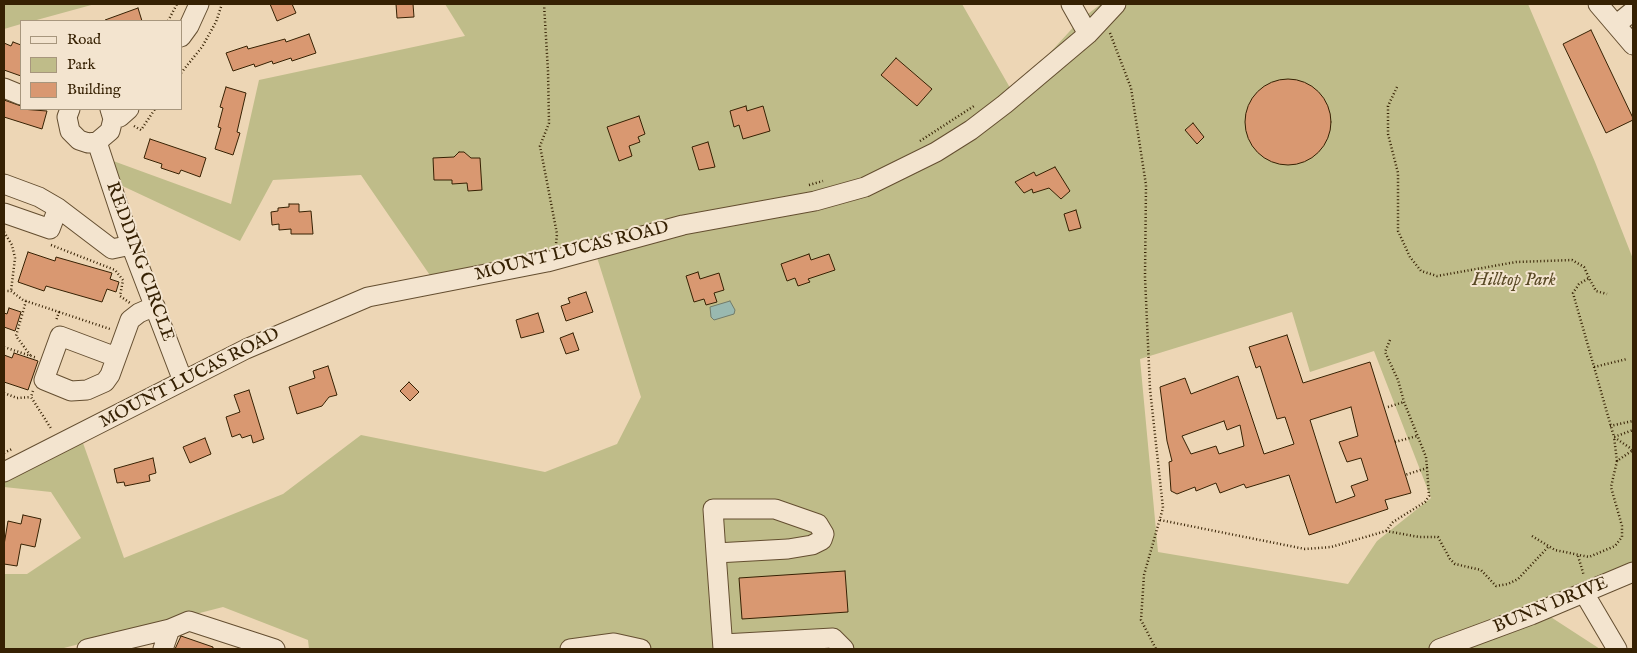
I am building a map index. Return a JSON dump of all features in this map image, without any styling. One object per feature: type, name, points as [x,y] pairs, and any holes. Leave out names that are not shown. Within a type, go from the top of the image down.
[{"type":"street","points":[[182,36],[189,26],[199,4]]},
{"type":"street","points":[[1071,4],[1088,34]]},
{"type":"street","name":"MOUNT LUCAS ROAD","points":[[4,472],[285,331],[368,297],[547,262],[683,225],[816,201],[866,187],[898,173],[971,130],[1088,34],[1116,4]]},
{"type":"street","points":[[1598,4],[1633,45]]},
{"type":"street","points":[[1617,24],[1633,11]]},
{"type":"street","points":[[4,88],[20,95]]},
{"type":"street","points":[[68,110],[67,123],[75,137],[88,143],[97,142],[110,131],[121,115]]},
{"type":"street","name":"REDDING CIRCLE","points":[[97,142],[131,245],[183,381]]},
{"type":"street","points":[[4,184],[39,197],[58,208],[112,249],[131,245]]},
{"type":"street","points":[[4,213],[50,229],[58,208]]},
{"type":"street","points":[[116,356],[130,320],[138,313],[155,306]]},
{"type":"street","points":[[716,553],[788,549],[812,545],[822,540],[824,534],[818,524],[775,509],[712,509],[723,647],[833,638],[844,649]]},
{"type":"street","name":"BUNN DRIVE","points":[[1439,649],[1584,588],[1633,572]]},
{"type":"street","points":[[1584,588],[1617,649]]},
{"type":"street","points":[[87,649],[170,629],[189,621],[275,649]]},
{"type":"street","points":[[163,649],[170,629]]},
{"type":"street","points":[[570,649],[614,644],[641,649]]},
{"type":"path","points":[[169,20],[177,4]]},
{"type":"path","points":[[182,72],[202,46],[216,22],[222,4]]},
{"type":"path","points":[[544,4],[549,123],[540,146],[557,234],[556,246]]},
{"type":"path","points":[[1106,30],[1111,34],[1131,88],[1146,185],[1145,286],[1150,389],[1163,508],[1144,575],[1141,620],[1156,649]]},
{"type":"path","points":[[1397,87],[1388,106],[1388,134],[1398,172],[1398,231],[1410,257],[1421,271],[1437,276],[1516,262],[1572,260],[1584,267],[1596,291],[1607,294]]},
{"type":"path","points":[[121,115],[140,130],[155,110]]},
{"type":"path","points":[[4,231],[13,233]]},
{"type":"path","points":[[4,231],[12,245],[15,258],[12,291]]},
{"type":"path","points":[[49,244],[115,270],[123,280],[120,296],[130,303],[128,306]]},
{"type":"path","points":[[1532,536],[1555,550],[1589,557],[1603,553],[1615,546],[1622,537],[1622,526],[1611,487],[1618,461],[1614,437],[1573,293],[1579,284],[1589,278]]},
{"type":"path","points":[[26,300],[16,336],[31,356]]},
{"type":"path","points":[[59,312],[114,330]]},
{"type":"path","points":[[1386,530],[1393,522],[1425,502],[1430,487],[1426,456],[1404,402],[1398,380],[1385,352],[1390,340]]},
{"type":"path","points":[[4,347],[43,360]]},
{"type":"path","points":[[1594,367],[1627,359]]},
{"type":"path","points":[[4,393],[16,398],[31,397]]},
{"type":"path","points":[[1388,407],[1404,402]]},
{"type":"path","points":[[1610,426],[1633,421]]},
{"type":"path","points":[[1614,437],[1633,430]]},
{"type":"path","points":[[1395,442],[1417,436]]},
{"type":"path","points":[[1614,437],[1633,450],[1618,461]]},
{"type":"path","points":[[1405,474],[1427,468]]},
{"type":"path","points":[[1160,520],[1305,549],[1331,548],[1386,530],[1419,537],[1438,537],[1450,559],[1455,564],[1481,570],[1490,583],[1496,586],[1508,584],[1518,578],[1549,546]]},
{"type":"path","points":[[1578,556],[1584,588]]},
{"type":"green space","points":[[4,4],[95,4],[37,20],[20,20],[20,24],[4,29]]},
{"type":"green space","name":"Hilltop Park","points":[[445,4],[962,4],[1013,93],[1080,20],[1101,4],[1528,4],[1595,162],[1633,259],[1633,572],[1543,612],[1600,649],[309,649],[308,640],[223,607],[60,649],[4,649],[4,574],[27,574],[81,538],[51,492],[4,487],[4,481],[83,443],[124,558],[283,494],[361,435],[545,472],[617,444],[641,397],[595,251],[436,284],[361,175],[273,180],[240,241],[114,182],[105,158],[231,204],[259,80],[465,36]],"holes":[[[1292,312],[1310,372],[1374,351],[1431,498],[1377,541],[1348,584],[1158,552],[1140,359]]]},
{"type":"water","points":[[730,301],[735,310],[734,314],[714,320],[711,317],[710,307]]},
{"type":"building","points":[[270,4],[292,4],[296,13],[277,21]]},
{"type":"building","points":[[396,4],[413,4],[414,17],[397,18]]},
{"type":"building","points":[[138,8],[142,20],[105,20]]},
{"type":"building","points":[[1591,30],[1633,118],[1633,120],[1606,133],[1563,44]]},
{"type":"building","points":[[309,34],[316,53],[292,61],[291,58],[273,64],[272,61],[255,67],[254,64],[233,71],[226,53],[247,46],[248,49],[285,39],[286,42]]},
{"type":"building","points":[[13,42],[20,45],[20,76],[4,70],[4,43],[11,46]]},
{"type":"building","points":[[896,58],[932,89],[917,106],[881,75]]},
{"type":"building","points":[[1288,79],[1304,82],[1312,86],[1324,98],[1328,106],[1331,122],[1328,138],[1324,146],[1312,158],[1304,162],[1288,165],[1272,162],[1264,158],[1252,146],[1248,138],[1245,122],[1248,106],[1252,98],[1264,86],[1272,82]]},
{"type":"building","points":[[226,87],[246,93],[237,132],[240,133],[233,155],[215,149],[221,128],[218,127],[223,108],[220,107]]},
{"type":"building","points":[[4,100],[20,106],[20,110],[47,111],[42,129],[4,117]]},
{"type":"building","points":[[746,106],[747,111],[763,106],[770,131],[743,139],[739,125],[734,127],[730,111]]},
{"type":"building","points":[[639,116],[645,134],[638,137],[640,142],[629,146],[632,156],[619,161],[607,127]]},
{"type":"building","points":[[1193,123],[1204,137],[1197,144],[1185,130]]},
{"type":"building","points":[[150,139],[206,158],[200,177],[181,170],[179,174],[161,168],[162,164],[144,158]]},
{"type":"building","points":[[708,142],[715,167],[699,170],[692,147]]},
{"type":"building","points":[[459,152],[464,152],[471,158],[480,158],[482,190],[468,191],[467,183],[452,184],[452,180],[434,180],[433,158],[454,157]]},
{"type":"building","points":[[1055,167],[1070,191],[1061,199],[1049,188],[1033,193],[1032,189],[1024,193],[1015,182],[1034,172],[1036,176]]},
{"type":"building","points":[[289,204],[299,204],[299,212],[311,211],[313,234],[291,234],[291,229],[279,230],[279,224],[272,225],[271,212],[278,211],[278,208],[289,207]]},
{"type":"building","points":[[1076,210],[1081,228],[1069,231],[1064,214]]},
{"type":"building","points":[[28,252],[55,261],[56,257],[112,273],[110,279],[119,282],[116,292],[107,289],[102,302],[46,286],[44,291],[18,282]]},
{"type":"building","points":[[809,254],[811,260],[829,254],[835,270],[808,279],[810,282],[798,286],[795,278],[787,281],[781,264]]},
{"type":"building","points":[[698,272],[700,279],[719,273],[724,290],[714,293],[717,302],[706,305],[704,299],[694,302],[686,276]]},
{"type":"building","points":[[586,292],[593,312],[566,321],[561,306],[570,303],[568,298]]},
{"type":"building","points":[[9,308],[21,312],[15,331],[4,327],[4,313],[7,314]]},
{"type":"building","points":[[538,313],[544,332],[521,338],[516,320]]},
{"type":"building","points":[[573,333],[579,350],[566,354],[560,338]]},
{"type":"building","points":[[1287,335],[1303,383],[1370,362],[1411,493],[1385,500],[1388,509],[1309,535],[1289,475],[1246,488],[1244,484],[1220,493],[1216,483],[1196,491],[1195,487],[1177,494],[1171,491],[1169,462],[1172,461],[1167,441],[1160,387],[1185,378],[1191,394],[1238,376],[1264,454],[1294,444],[1285,417],[1277,419],[1260,366],[1256,368],[1249,347]],"holes":[[[1351,407],[1358,436],[1339,442],[1347,462],[1361,458],[1368,480],[1351,486],[1355,496],[1336,503],[1310,420]],[[1224,421],[1227,430],[1240,425],[1244,446],[1219,454],[1216,446],[1191,454],[1182,436]]]},
{"type":"building","points":[[14,353],[38,361],[28,390],[4,382],[4,355],[12,358]]},
{"type":"building","points":[[328,366],[337,395],[329,397],[322,406],[297,414],[289,387],[315,378],[313,371]]},
{"type":"building","points":[[409,382],[419,392],[410,401],[400,391]]},
{"type":"building","points":[[249,390],[264,439],[253,443],[251,435],[242,438],[240,434],[232,437],[226,417],[240,412],[234,395]]},
{"type":"building","points":[[205,438],[211,454],[190,463],[183,447]]},
{"type":"building","points":[[153,458],[156,473],[149,475],[150,481],[125,486],[124,482],[117,483],[114,469]]},
{"type":"building","points":[[23,515],[41,519],[35,547],[21,544],[17,566],[4,564],[4,545],[8,521],[21,524]]},
{"type":"building","points":[[845,571],[848,612],[742,619],[739,578]]},
{"type":"building","points":[[181,636],[213,647],[213,649],[175,649]]}]
